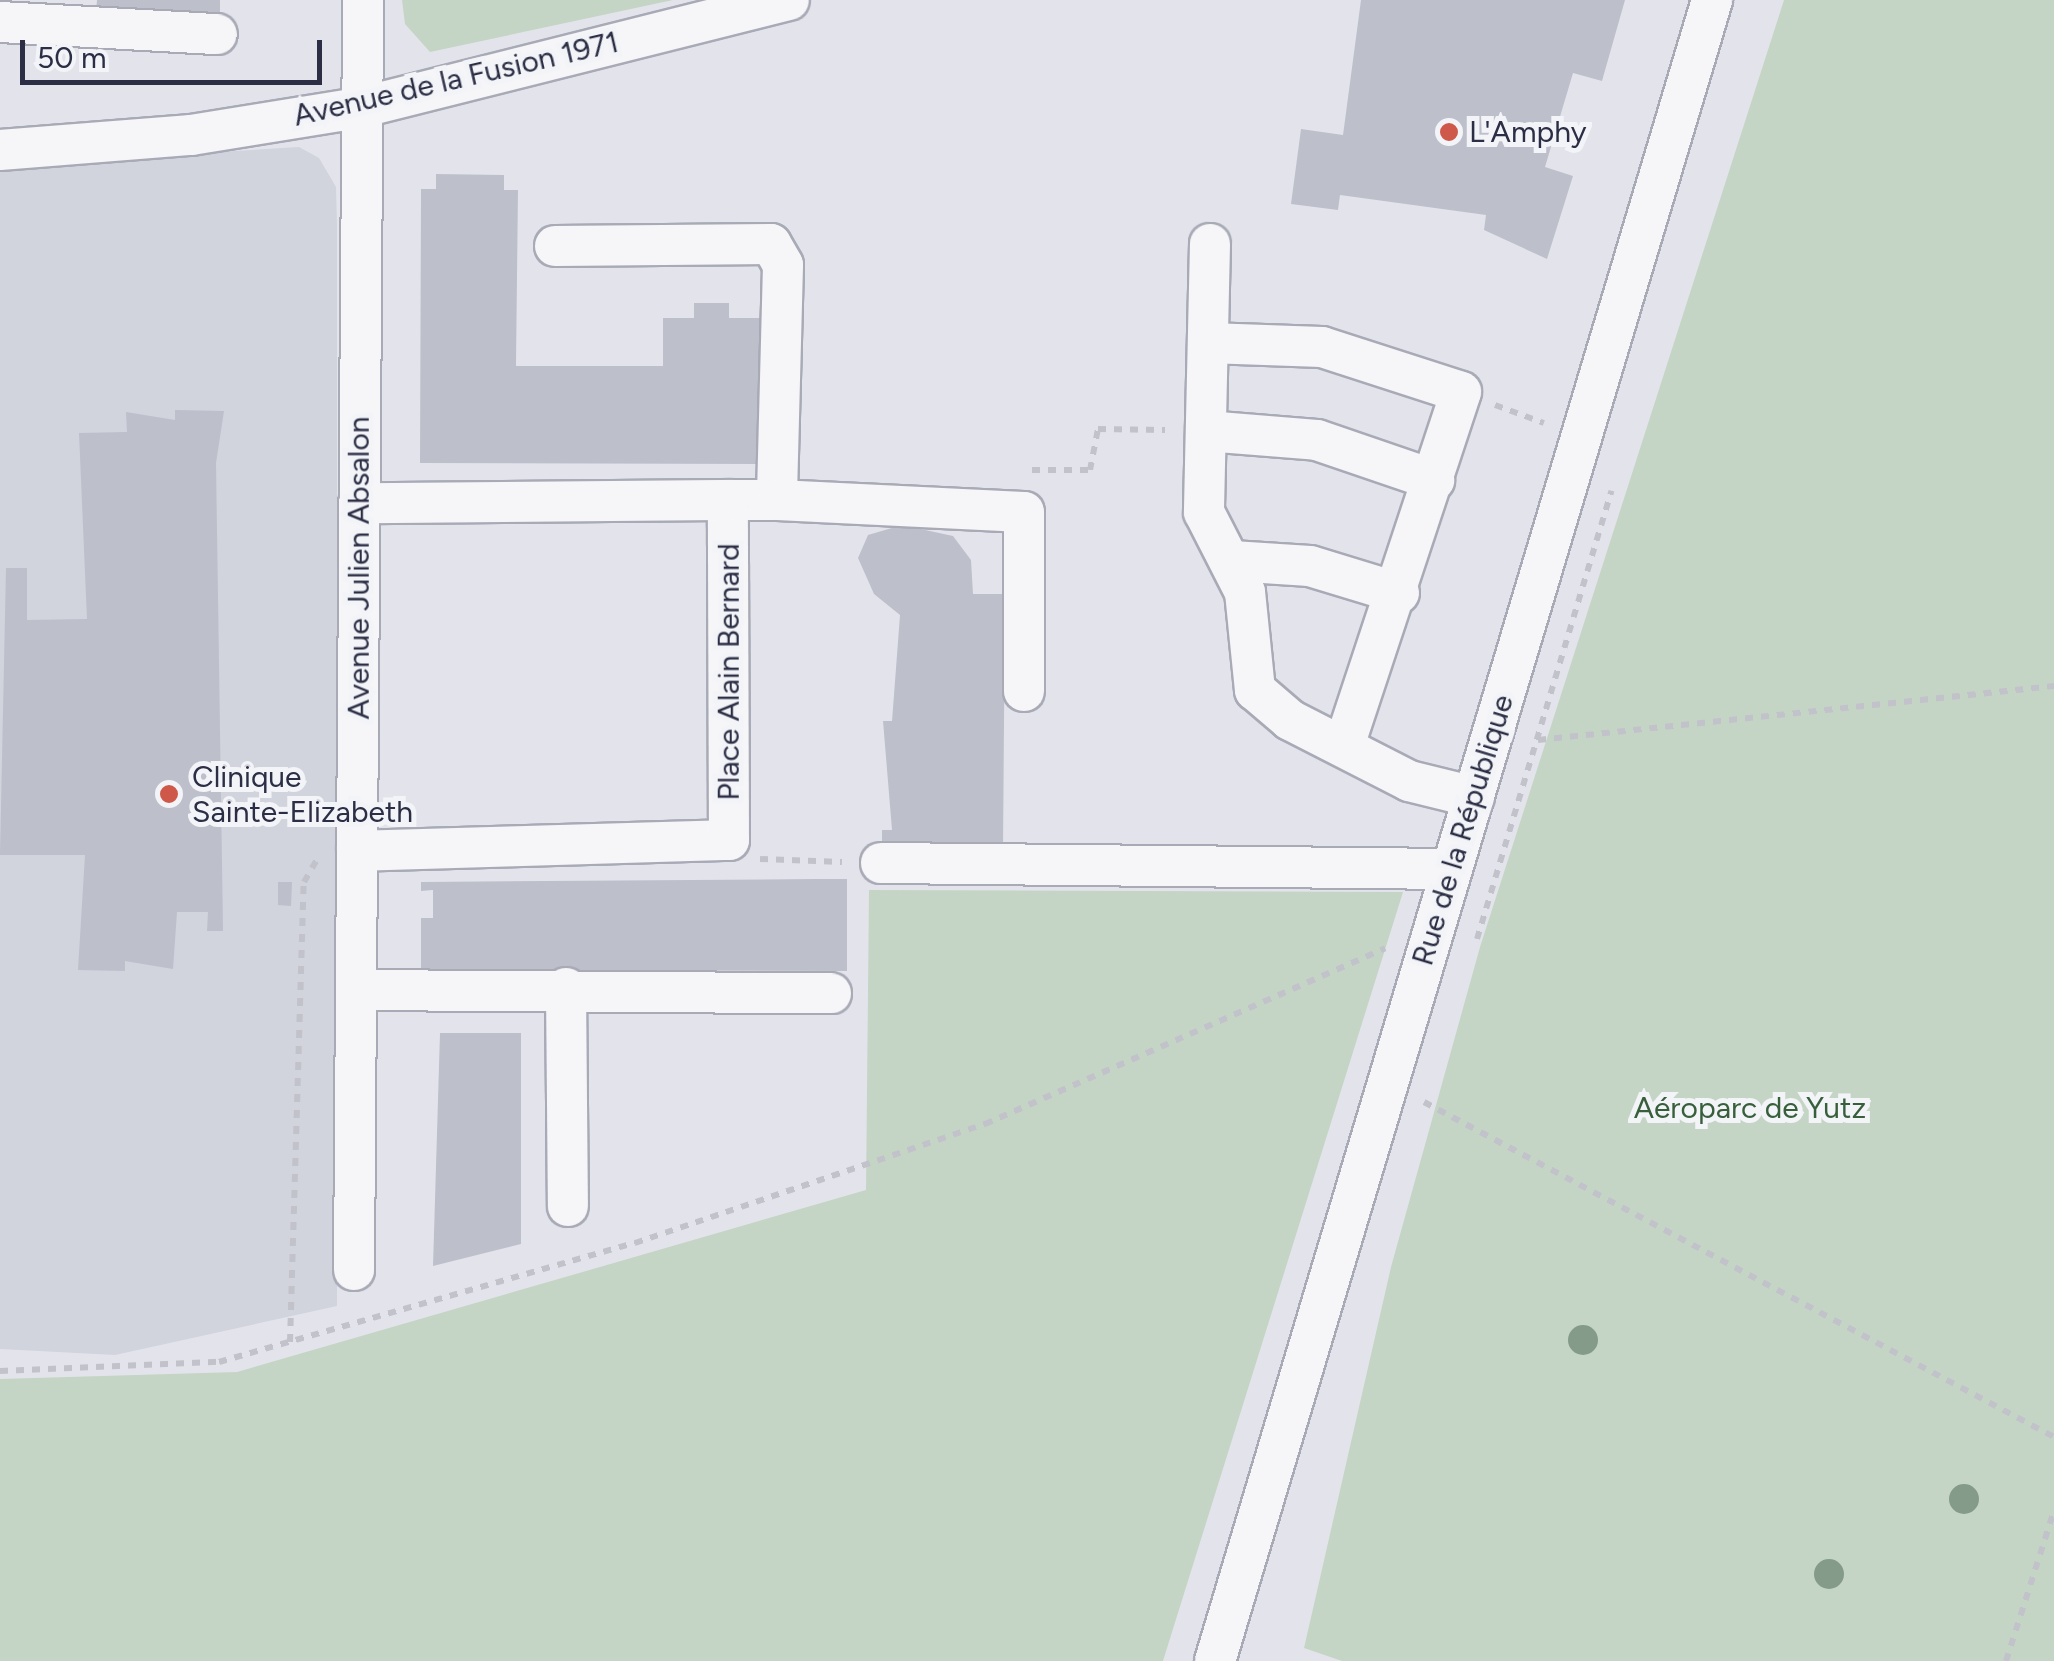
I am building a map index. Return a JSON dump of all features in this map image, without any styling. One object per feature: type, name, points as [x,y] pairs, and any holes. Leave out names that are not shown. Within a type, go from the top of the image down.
[{"type":"street","name":"Avenue Julien Absalon","points":[[354,1270],[363,0]]},
{"type":"street","name":"Avenue de la Fusion 1971","points":[[0,150],[191,135],[363,107],[790,0]]},
{"type":"street","name":"Rue de la République","points":[[1215,1661],[1712,0]]},
{"type":"street","points":[[0,22],[216,34]]},
{"type":"street","points":[[556,246],[770,244],[783,264],[777,500]]},
{"type":"street","points":[[1210,244],[1204,512],[1232,561],[1254,690],[1290,720],[1345,743],[1409,781],[1474,796]]},
{"type":"street","points":[[1208,343],[1322,347],[1461,392],[1399,592],[1345,743]]},
{"type":"street","points":[[1206,431],[1317,440],[1434,480]]},
{"type":"street","points":[[728,500],[1024,512],[1024,691]]},
{"type":"street","name":"Place Alain Bernard","points":[[357,851],[729,840],[728,500],[360,503]]},
{"type":"street","points":[[1232,561],[1310,566],[1399,592]]},
{"type":"street","points":[[881,863],[1452,869]]},
{"type":"street","points":[[356,990],[566,988],[831,994]]},
{"type":"street","points":[[566,988],[568,1206]]},
{"type":"path","points":[[1461,392],[1581,436]]},
{"type":"path","points":[[1012,470],[1090,470],[1098,429],[1206,431]]},
{"type":"path","points":[[1497,717],[1539,740],[2054,686]]},
{"type":"path","points":[[729,840],[739,858],[881,863]]},
{"type":"path","points":[[290,1342],[304,882],[308,862],[357,851]]},
{"type":"path","points":[[0,1371],[219,1362],[290,1342],[814,1186],[1149,1059],[1386,948],[1426,955]]},
{"type":"path","points":[[1388,1082],[2054,1437]]},
{"type":"path","points":[[2006,1661],[2054,1512]]},
{"type":"shaded area","name":"Clinique Sainte-Elizabeth","points":[[299,147],[319,158],[336,187],[337,1306],[115,1355],[0,1349],[0,166]]},
{"type":"green space","points":[[402,0],[673,0],[430,52],[405,24]]},
{"type":"green space","name":"Aéroparc de Yutz","points":[[1784,0],[2054,0],[2054,1661],[1342,1661],[1304,1648],[1391,1267],[1480,947]]},
{"type":"green space","points":[[869,890],[1403,892],[1163,1661],[0,1661],[0,1379],[237,1372],[866,1190]]},
{"type":"building","points":[[97,0],[220,0],[220,13],[96,12]]},
{"type":"building","name":"L'Amphy","points":[[1361,0],[1625,0],[1602,81],[1573,73],[1545,167],[1573,176],[1547,259],[1484,230],[1486,215],[1340,195],[1338,210],[1291,204],[1301,129],[1343,135]]},
{"type":"building","points":[[436,174],[504,175],[504,190],[518,190],[516,366],[663,366],[663,318],[694,318],[694,303],[729,303],[729,318],[761,318],[761,464],[420,463],[421,189],[436,189]]},
{"type":"building","points":[[175,410],[224,411],[216,463],[223,931],[207,931],[208,912],[177,912],[173,969],[125,961],[125,971],[78,970],[85,855],[0,855],[6,568],[27,568],[27,620],[87,619],[79,433],[127,432],[126,412],[175,420]]},
{"type":"building","points":[[902,525],[953,536],[971,560],[973,594],[1005,594],[1003,852],[882,851],[882,830],[892,830],[883,721],[892,721],[900,615],[874,594],[858,558],[868,535]]},
{"type":"building","points":[[847,879],[847,971],[421,970],[421,918],[433,918],[433,890],[421,891],[421,882]]},
{"type":"building","points":[[278,882],[292,882],[291,906],[278,905]]},
{"type":"building","points":[[440,1033],[521,1033],[521,1244],[433,1266]]},
{"type":"place","name":"L'Amphy","points":[[1449,132]]},
{"type":"place","name":"Clinique Sainte-Elizabeth","points":[[169,794]]}]
